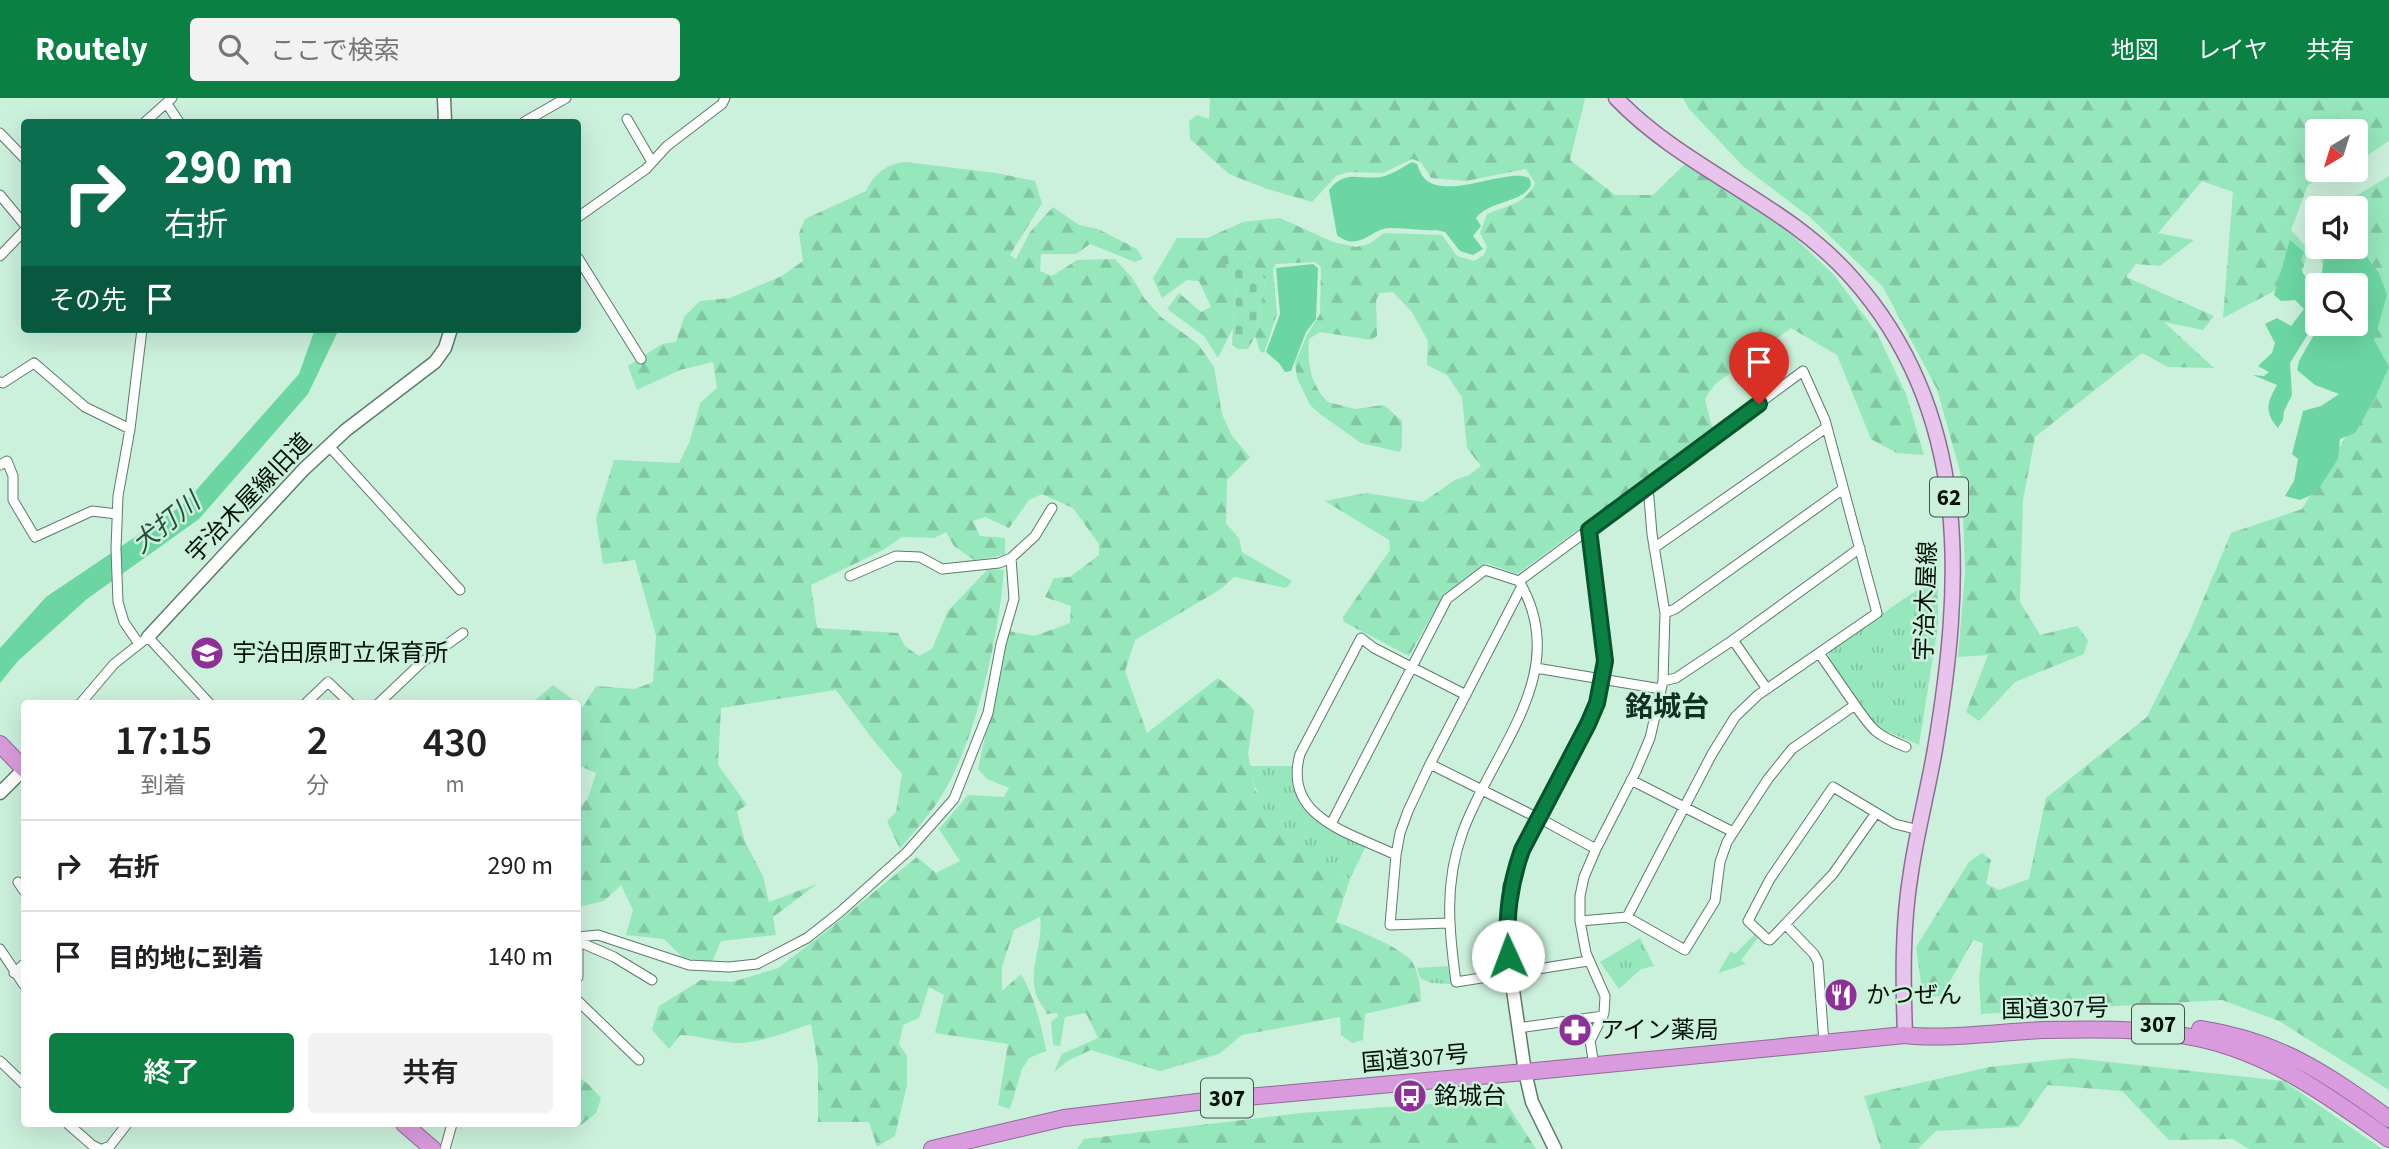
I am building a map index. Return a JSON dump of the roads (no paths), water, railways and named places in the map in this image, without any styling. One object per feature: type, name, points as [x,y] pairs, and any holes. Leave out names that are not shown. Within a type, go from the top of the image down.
[{"type":"highway","points":[[0,744],[21,766]]},
{"type":"highway","name":"国道307号","points":[[1905,1035],[1921,1028],[2027,1022],[2148,1023],[2204,1030],[2244,1038],[2292,1056],[2339,1083],[2389,1119]]},
{"type":"highway","name":"国道307号","points":[[932,1149],[1064,1118],[1214,1100],[1905,1035],[1921,1037],[2088,1030],[2157,1032],[2198,1038],[2241,1051],[2285,1071],[2340,1104],[2389,1139]]},
{"type":"highway","points":[[407,1127],[433,1149]]},
{"type":"main road","name":"宇治木屋線","points":[[1616,98],[1657,135],[1778,212],[1839,263],[1869,298],[1897,340],[1932,415],[1946,467],[1954,575],[1943,701],[1910,872],[1903,960],[1905,1035]]},
{"type":"street","points":[[444,98],[445,119]]},
{"type":"street","points":[[529,119],[566,98]]},
{"type":"street","points":[[581,215],[646,169],[667,146],[722,104],[725,98]]},
{"type":"street","points":[[148,119],[169,101],[178,119]]},
{"type":"street","points":[[627,119],[652,162]]},
{"type":"street","points":[[0,133],[21,155]]},
{"type":"street","points":[[0,195],[21,220]]},
{"type":"street","points":[[0,256],[21,234]]},
{"type":"street","points":[[581,263],[641,359]]},
{"type":"street","points":[[142,333],[130,429],[118,496],[118,601],[124,622],[206,700]]},
{"type":"street","name":"宇治木屋線旧道","points":[[83,700],[114,664],[143,641],[278,496],[329,446],[346,430],[429,369],[445,348],[450,333]]},
{"type":"street","points":[[0,382],[3,383],[34,363],[85,407],[130,429]]},
{"type":"street","points":[[1448,923],[1390,925],[1400,833],[1430,764],[1521,583],[1803,372],[1827,428],[1877,613],[1767,689],[1741,711],[1723,733],[1627,917]]},
{"type":"street","points":[[1654,548],[1827,428]]},
{"type":"street","points":[[329,446],[460,590]]},
{"type":"street","points":[[0,465],[7,461],[13,476],[13,500],[35,537],[92,511],[117,514]]},
{"type":"street","points":[[1594,1065],[1590,1041],[1603,1016],[1605,996],[1588,961],[1580,921],[1579,907],[1584,877],[1650,738],[1662,685],[1665,613],[1654,548],[1648,486]]},
{"type":"street","points":[[1665,613],[1675,609],[1843,489]]},
{"type":"street","points":[[850,576],[896,555],[920,557],[942,569],[999,563],[1012,558],[1035,536],[1052,508]]},
{"type":"street","points":[[1555,1149],[1532,1102],[1525,1072],[1510,974],[1507,929],[1510,886],[1522,850],[1588,724],[1603,678],[1605,645],[1589,530]]},
{"type":"street","points":[[1536,668],[1662,685],[1733,640],[1860,548]]},
{"type":"street","points":[[581,937],[598,935],[689,965],[729,967],[757,964],[807,938],[840,912],[907,852],[954,799],[988,713],[1001,644],[1014,598],[1012,558]]},
{"type":"street","points":[[1331,824],[1447,599],[1485,570],[1521,583]]},
{"type":"street","points":[[1521,583],[1535,627],[1536,668],[1532,688],[1520,717],[1461,836],[1453,867],[1448,923],[1455,982],[1588,961]]},
{"type":"street","points":[[381,700],[421,663],[463,632]]},
{"type":"street","points":[[1396,855],[1321,819],[1305,804],[1299,794],[1296,774],[1300,754],[1360,638],[1466,695]]},
{"type":"street","points":[[1733,640],[1767,689]]},
{"type":"street","points":[[1819,653],[1872,730],[1881,737],[1906,747]]},
{"type":"street","points":[[309,700],[328,682],[347,700]]},
{"type":"street","points":[[1580,921],[1627,917],[1685,950],[1715,901],[1720,862],[1727,842],[1768,779],[1792,750],[1855,705]]},
{"type":"street","points":[[1430,764],[1596,849]]},
{"type":"street","points":[[0,793],[21,772]]},
{"type":"street","points":[[1631,779],[1733,832]]},
{"type":"street","points":[[1876,813],[1833,874],[1770,940],[1748,921],[1770,879],[1833,787],[1895,824],[1919,830]]},
{"type":"street","points":[[18,882],[21,886]]},
{"type":"street","points":[[1785,924],[1814,954],[1818,962],[1824,1042]]},
{"type":"street","points":[[581,940],[652,980]]},
{"type":"street","points":[[0,949],[21,981]]},
{"type":"street","points":[[14,972],[21,966]]},
{"type":"street","points":[[581,1004],[639,1060]]},
{"type":"street","points":[[1518,1028],[1603,1016]]},
{"type":"street","points":[[0,1061],[21,1081]]},
{"type":"street","points":[[71,1127],[92,1145],[108,1148],[125,1127]]},
{"type":"street","points":[[445,1149],[451,1127]]},
{"type":"water","points":[[1412,162],[1417,164],[1425,179],[1435,185],[1464,185],[1522,176],[1530,179],[1531,185],[1521,195],[1489,208],[1476,218],[1481,226],[1473,236],[1483,249],[1473,255],[1460,251],[1445,232],[1436,230],[1383,229],[1352,242],[1337,235],[1329,190],[1335,184],[1347,177],[1385,176]]},
{"type":"water","points":[[2290,240],[2304,252],[2299,265],[2305,276],[2307,336],[2290,363],[2292,395],[2278,428],[2268,407],[2277,385],[2253,375],[2264,376],[2269,372],[2258,366],[2272,353],[2275,343],[2265,324],[2277,318],[2291,326],[2304,309],[2295,300],[2281,301],[2274,295]]},
{"type":"water","points":[[2324,259],[2368,259],[2379,273],[2387,295],[2374,340],[2389,367],[2355,433],[2340,439],[2338,459],[2316,493],[2300,500],[2285,496],[2294,481],[2298,459],[2292,454],[2303,411],[2321,406],[2339,394],[2315,385],[2297,370],[2299,361],[2313,336],[2368,336],[2368,273],[2322,271]]},
{"type":"water","points":[[1313,264],[1318,268],[1316,319],[1306,332],[1291,371],[1285,372],[1266,352],[1280,314],[1276,268]]},
{"type":"water","name":"犬打川","points":[[314,333],[337,333],[308,394],[199,519],[87,599],[18,661],[0,683],[0,648],[46,597],[184,504],[299,374]]},
{"type":"place","name":"宇治田原町立保育所","points":[[207,653]]},
{"type":"place","name":"かつぜん","points":[[1841,995]]},
{"type":"place","name":"アイン薬局","points":[[1575,1030]]},
{"type":"place","name":"銘城台","points":[[1410,1096]]},
{"type":"district","name":"銘城台","points":[[1667,707]]}]
